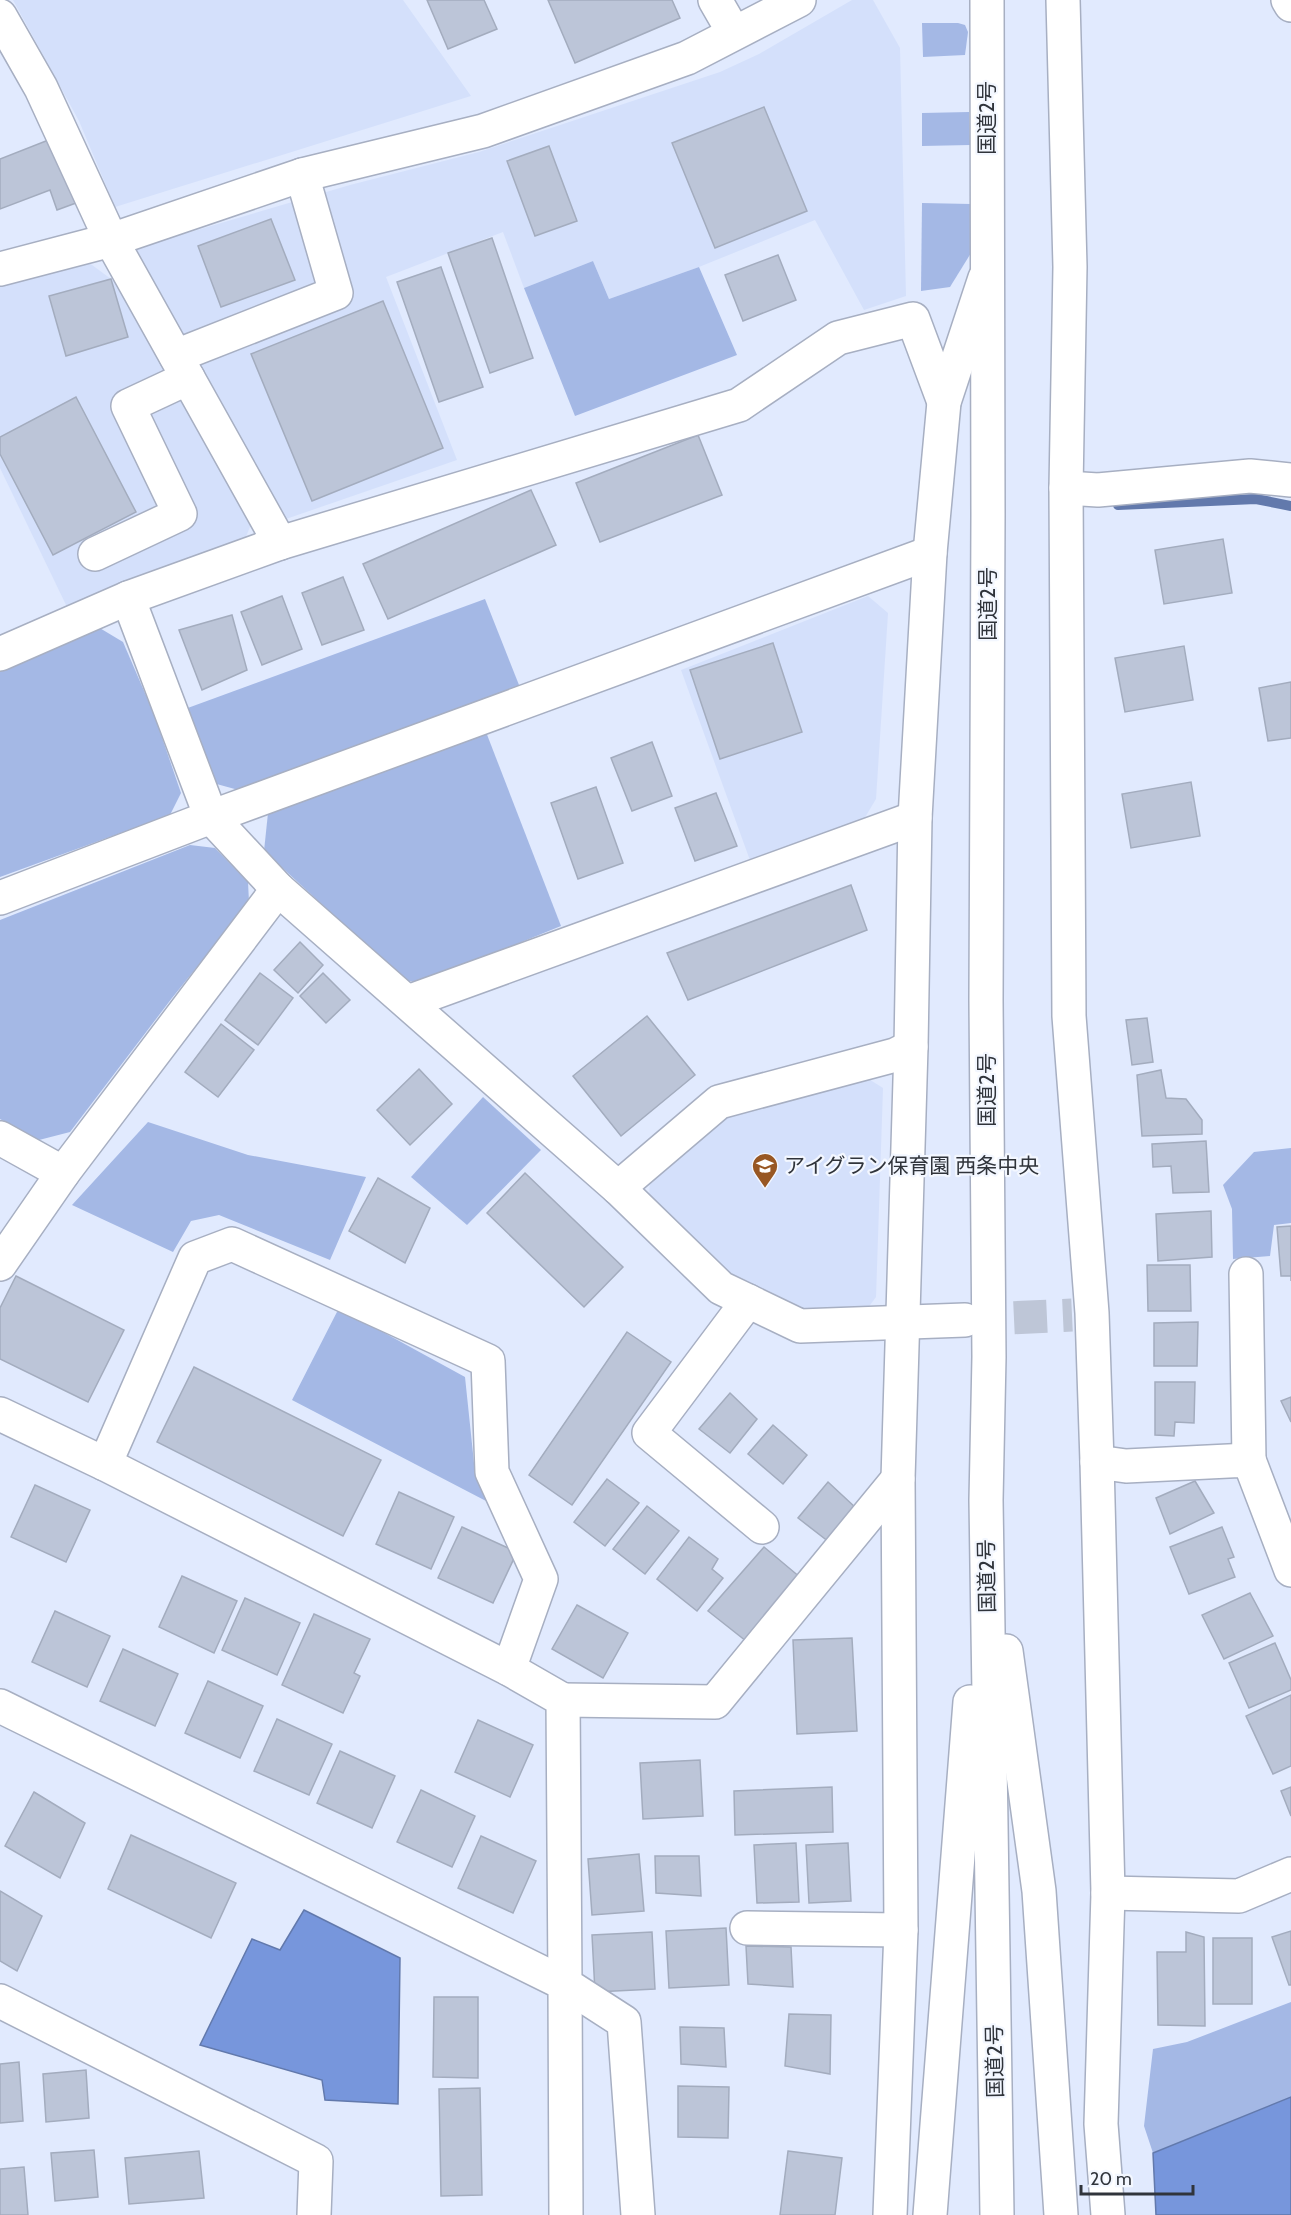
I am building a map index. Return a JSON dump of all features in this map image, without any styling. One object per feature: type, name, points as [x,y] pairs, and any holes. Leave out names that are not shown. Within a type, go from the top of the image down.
[{"type":"main road","points":[[715,0],[734,33]]},
{"type":"main road","points":[[0,269],[111,240],[302,175],[483,130],[687,58],[799,0]]},
{"type":"main road","name":"国道2号","points":[[987,0],[986,1000],[989,1357],[986,1500],[997,2215]]},
{"type":"main road","points":[[1063,0],[1070,267],[1066,488],[1069,1016],[1082,1314],[1097,1462],[1108,1893],[1101,2124],[1108,2215]]},
{"type":"main road","points":[[1288,0],[1291,5]]},
{"type":"main road","points":[[0,16],[41,88],[111,240],[280,543]]},
{"type":"main road","points":[[95,554],[180,514],[128,406],[182,367],[336,293],[302,175]]},
{"type":"main road","points":[[890,2215],[901,1930],[898,1479],[911,1047],[915,818],[930,554],[944,402],[987,272]]},
{"type":"main road","points":[[0,654],[128,598],[280,543],[739,405],[838,338],[913,319],[944,402]]},
{"type":"main road","points":[[1066,488],[1098,490],[1251,476],[1291,480]]},
{"type":"main road","points":[[0,898],[211,817],[930,554]]},
{"type":"main road","points":[[128,598],[211,817],[278,889],[618,1188],[721,1288],[800,1326],[965,1320]]},
{"type":"main road","points":[[408,1002],[915,818]]},
{"type":"main road","points":[[0,1264],[63,1173],[278,889]]},
{"type":"main road","points":[[618,1188],[719,1102],[895,1054],[911,1047]]},
{"type":"main road","points":[[0,1138],[63,1173]]},
{"type":"main road","points":[[105,1464],[195,1258],[232,1244],[488,1361],[492,1472],[541,1579],[509,1668]]},
{"type":"main road","points":[[1246,1274],[1249,1460],[1291,1570]]},
{"type":"main road","points":[[747,1301],[649,1433],[762,1527]]},
{"type":"main road","points":[[0,1413],[509,1668],[563,1700],[714,1702],[898,1479]]},
{"type":"main road","points":[[1097,1462],[1126,1466],[1249,1460]]},
{"type":"main road","points":[[930,2215],[986,1500]]},
{"type":"main road","points":[[986,1500],[1039,1891],[1061,2215]]},
{"type":"main road","points":[[563,1700],[566,2215]]},
{"type":"main road","points":[[0,1706],[564,1984],[624,2022],[638,2215]]},
{"type":"main road","points":[[1108,1893],[1239,1896],[1291,1874]]},
{"type":"main road","points":[[747,1928],[901,1930]]},
{"type":"main road","points":[[0,2001],[316,2161],[314,2215]]},
{"type":"shaded area","points":[[13,0],[403,0],[471,96],[115,207],[79,121]]},
{"type":"shaded area","points":[[852,0],[873,0],[900,48],[906,296],[864,310],[815,220],[699,267],[609,299],[593,261],[524,288],[503,232],[386,277],[457,460],[286,519],[141,267],[136,248],[350,185],[479,152],[720,72],[759,54]]},
{"type":"shaded area","points":[[922,23],[965,25],[968,32],[965,55],[923,57]]},
{"type":"shaded area","points":[[969,112],[970,145],[922,146],[922,113]]},
{"type":"shaded area","points":[[922,203],[971,204],[971,253],[950,287],[921,291]]},
{"type":"shaded area","points":[[593,261],[609,299],[699,267],[737,355],[575,416],[524,288]]},
{"type":"shaded area","points":[[88,262],[119,285],[252,522],[245,539],[68,609],[0,468],[0,287]]},
{"type":"shaded area","points":[[868,596],[888,613],[876,799],[864,819],[751,863],[681,670]]},
{"type":"shaded area","points":[[485,599],[521,690],[242,791],[213,783],[185,709]]},
{"type":"shaded area","points":[[98,627],[123,642],[154,714],[181,793],[170,815],[0,877],[0,669]]},
{"type":"shaded area","points":[[486,732],[561,926],[420,983],[404,980],[264,851],[268,813]]},
{"type":"shaded area","points":[[190,845],[215,848],[248,882],[249,902],[172,998],[70,1132],[39,1140],[0,1119],[0,920]]},
{"type":"shaded area","name":"アイグラン保育園 西条中央","points":[[867,1078],[883,1088],[876,1297],[862,1316],[809,1316],[753,1292],[649,1202],[650,1176],[736,1109]]},
{"type":"shaded area","points":[[483,1097],[541,1150],[467,1225],[411,1177]]},
{"type":"shaded area","points":[[148,1122],[248,1155],[366,1177],[330,1260],[219,1215],[191,1221],[173,1252],[72,1205]]},
{"type":"shaded area","points":[[1291,1148],[1291,1223],[1274,1225],[1270,1256],[1233,1259],[1232,1209],[1223,1185],[1254,1152]]},
{"type":"shaded area","points":[[339,1308],[465,1377],[474,1463],[486,1501],[292,1400]]},
{"type":"shaded area","points":[[304,1910],[400,1958],[398,2104],[325,2100],[322,2080],[200,2045],[252,1939],[280,1950]]},
{"type":"shaded area","points":[[1291,2002],[1291,2097],[1153,2153],[1144,2126],[1153,2049],[1187,2042]]},
{"type":"shaded area","points":[[1291,2097],[1291,2215],[1156,2215],[1153,2153]]},
{"type":"building","points":[[427,0],[484,0],[497,29],[448,49]]},
{"type":"building","points":[[548,0],[672,0],[680,18],[575,63]]},
{"type":"building","points":[[764,107],[807,211],[715,248],[672,143]]},
{"type":"building","points":[[51,139],[76,203],[57,210],[50,190],[0,209],[0,159]]},
{"type":"building","points":[[549,146],[577,221],[535,236],[507,161]]},
{"type":"building","points":[[271,219],[295,280],[221,307],[198,246]]},
{"type":"building","points":[[492,238],[533,358],[490,373],[448,253]]},
{"type":"building","points":[[778,255],[796,300],[743,321],[725,275]]},
{"type":"building","points":[[441,267],[483,387],[439,402],[397,282]]},
{"type":"building","points":[[111,279],[128,337],[66,356],[49,296]]},
{"type":"building","points":[[383,301],[443,448],[312,501],[251,354]]},
{"type":"building","points":[[76,397],[136,512],[53,555],[0,454],[0,437]]},
{"type":"building","points":[[698,435],[722,495],[600,542],[576,483]]},
{"type":"building","points":[[531,490],[556,545],[388,619],[363,564]]},
{"type":"building","points":[[1223,539],[1232,593],[1164,604],[1155,550]]},
{"type":"building","points":[[343,577],[364,630],[322,645],[302,593]]},
{"type":"building","points":[[282,596],[302,649],[262,665],[241,612]]},
{"type":"building","points":[[232,615],[247,670],[202,690],[179,630]]},
{"type":"building","points":[[773,643],[802,732],[720,759],[690,670]]},
{"type":"building","points":[[1184,646],[1193,700],[1125,712],[1115,658]]},
{"type":"building","points":[[1291,682],[1291,738],[1268,741],[1259,688]]},
{"type":"building","points":[[652,742],[672,796],[632,811],[611,758]]},
{"type":"building","points":[[1191,782],[1200,836],[1131,848],[1122,794]]},
{"type":"building","points":[[596,787],[623,863],[578,879],[551,803]]},
{"type":"building","points":[[716,793],[737,846],[695,861],[675,808]]},
{"type":"building","points":[[851,885],[867,930],[688,1000],[667,953]]},
{"type":"building","points":[[300,942],[323,965],[298,993],[274,970]]},
{"type":"building","points":[[260,973],[293,998],[258,1045],[225,1020]]},
{"type":"building","points":[[323,973],[350,1000],[326,1023],[300,996]]},
{"type":"building","points":[[647,1016],[695,1075],[621,1136],[573,1076]]},
{"type":"building","points":[[1147,1018],[1153,1062],[1132,1065],[1126,1020]]},
{"type":"building","points":[[221,1024],[254,1050],[218,1097],[185,1072]]},
{"type":"building","points":[[419,1069],[452,1104],[410,1145],[377,1110]]},
{"type":"building","points":[[1161,1070],[1166,1098],[1186,1099],[1202,1120],[1202,1134],[1142,1136],[1137,1075]]},
{"type":"building","points":[[1206,1141],[1209,1192],[1173,1193],[1171,1166],[1153,1167],[1152,1144]]},
{"type":"building","points":[[525,1173],[623,1267],[584,1307],[487,1213]]},
{"type":"building","points":[[378,1178],[430,1208],[405,1263],[349,1231]]},
{"type":"building","points":[[1211,1211],[1212,1257],[1158,1261],[1156,1214]]},
{"type":"building","points":[[1291,1226],[1291,1276],[1281,1276],[1277,1227]]},
{"type":"building","points":[[1147,1265],[1190,1265],[1191,1311],[1148,1311]]},
{"type":"building","points":[[16,1276],[124,1330],[88,1402],[0,1359],[0,1308]]},
{"type":"building","points":[[1198,1322],[1197,1366],[1154,1366],[1154,1323]]},
{"type":"building","points":[[627,1332],[671,1362],[572,1505],[529,1475]]},
{"type":"building","points":[[194,1367],[381,1460],[343,1536],[157,1442]]},
{"type":"building","points":[[1155,1382],[1195,1382],[1194,1423],[1175,1422],[1174,1436],[1155,1435]]},
{"type":"building","points":[[730,1393],[757,1419],[730,1453],[699,1429]]},
{"type":"building","points":[[1291,1397],[1291,1422],[1281,1401]]},
{"type":"building","points":[[773,1425],[807,1455],[783,1484],[748,1454]]},
{"type":"building","points":[[607,1479],[639,1503],[605,1546],[574,1522]]},
{"type":"building","points":[[1195,1481],[1214,1513],[1170,1534],[1156,1498]]},
{"type":"building","points":[[828,1482],[856,1508],[829,1542],[798,1518]]},
{"type":"building","points":[[35,1485],[90,1510],[66,1562],[11,1537]]},
{"type":"building","points":[[399,1492],[454,1517],[431,1569],[376,1544]]},
{"type":"building","points":[[647,1506],[679,1531],[645,1574],[613,1549]]},
{"type":"building","points":[[462,1527],[517,1552],[493,1603],[438,1578]]},
{"type":"building","points":[[1222,1527],[1234,1557],[1228,1559],[1235,1577],[1189,1594],[1170,1547]]},
{"type":"building","points":[[689,1537],[718,1559],[712,1569],[723,1578],[697,1611],[657,1579]]},
{"type":"building","points":[[764,1547],[801,1578],[746,1641],[708,1611]]},
{"type":"building","points":[[182,1576],[237,1601],[214,1653],[159,1627]]},
{"type":"building","points":[[1250,1593],[1273,1636],[1224,1659],[1202,1615]]},
{"type":"building","points":[[245,1598],[300,1623],[277,1675],[222,1650]]},
{"type":"building","points":[[577,1605],[628,1633],[603,1678],[552,1649]]},
{"type":"building","points":[[55,1611],[110,1636],[87,1687],[32,1662]]},
{"type":"building","points":[[314,1614],[370,1639],[354,1673],[360,1676],[343,1713],[282,1685]]},
{"type":"building","points":[[852,1638],[857,1731],[797,1734],[793,1640]]},
{"type":"building","points":[[1275,1643],[1291,1680],[1291,1690],[1249,1708],[1229,1663]]},
{"type":"building","points":[[123,1649],[178,1674],[155,1726],[100,1701]]},
{"type":"building","points":[[208,1681],[263,1706],[240,1758],[185,1733]]},
{"type":"building","points":[[1291,1695],[1291,1766],[1273,1774],[1246,1716]]},
{"type":"building","points":[[277,1719],[332,1744],[309,1795],[254,1771]]},
{"type":"building","points":[[478,1720],[533,1745],[510,1797],[455,1772]]},
{"type":"building","points":[[340,1751],[395,1776],[372,1828],[317,1803]]},
{"type":"building","points":[[700,1760],[703,1816],[643,1819],[640,1763]]},
{"type":"building","points":[[832,1787],[833,1832],[735,1835],[734,1791]]},
{"type":"building","points":[[1291,1787],[1291,1816],[1281,1791]]},
{"type":"building","points":[[421,1790],[475,1816],[452,1867],[397,1842]]},
{"type":"building","points":[[34,1792],[85,1823],[60,1878],[5,1846]]},
{"type":"building","points":[[131,1835],[236,1883],[211,1938],[108,1889]]},
{"type":"building","points":[[481,1836],[536,1861],[513,1913],[458,1888]]},
{"type":"building","points":[[796,1843],[799,1902],[757,1903],[754,1845]]},
{"type":"building","points":[[848,1843],[851,1901],[809,1903],[806,1845]]},
{"type":"building","points":[[639,1854],[644,1911],[592,1915],[588,1859]]},
{"type":"building","points":[[655,1856],[699,1856],[701,1896],[656,1893]]},
{"type":"building","points":[[0,1891],[42,1916],[17,1971],[0,1961]]},
{"type":"building","points":[[726,1928],[729,1985],[669,1988],[666,1931]]},
{"type":"building","points":[[1291,1931],[1291,1985],[1289,1985],[1272,1937]]},
{"type":"building","points":[[652,1932],[655,1989],[595,1992],[592,1935]]},
{"type":"building","points":[[1186,1932],[1204,1937],[1205,2026],[1158,2025],[1157,1952],[1186,1952]]},
{"type":"building","points":[[1213,1938],[1252,1938],[1252,2004],[1213,2004]]},
{"type":"building","points":[[746,1946],[791,1947],[793,1987],[748,1984]]},
{"type":"building","points":[[434,1997],[478,1997],[478,2078],[433,2077]]},
{"type":"building","points":[[789,2014],[831,2015],[830,2074],[785,2066]]},
{"type":"building","points":[[680,2027],[724,2028],[726,2067],[681,2064]]},
{"type":"building","points":[[19,2062],[23,2121],[0,2123],[0,2064]]},
{"type":"building","points":[[86,2070],[89,2118],[46,2122],[43,2074]]},
{"type":"building","points":[[678,2086],[729,2087],[728,2138],[678,2137]]},
{"type":"building","points":[[480,2088],[482,2195],[441,2196],[439,2089]]},
{"type":"building","points":[[94,2150],[98,2197],[55,2201],[51,2153]]},
{"type":"building","points":[[199,2151],[204,2198],[129,2204],[125,2158]]},
{"type":"building","points":[[788,2151],[842,2158],[835,2215],[780,2215]]},
{"type":"building","points":[[24,2167],[28,2215],[0,2215],[0,2169]]},
{"type":"waterway","points":[[1118,505],[1256,499],[1291,506]]},
{"type":"tunnel","points":[[965,1320],[1072,1315]]},
{"type":"place","name":"アイグラン保育園 西条中央","points":[[765,1189]]}]
